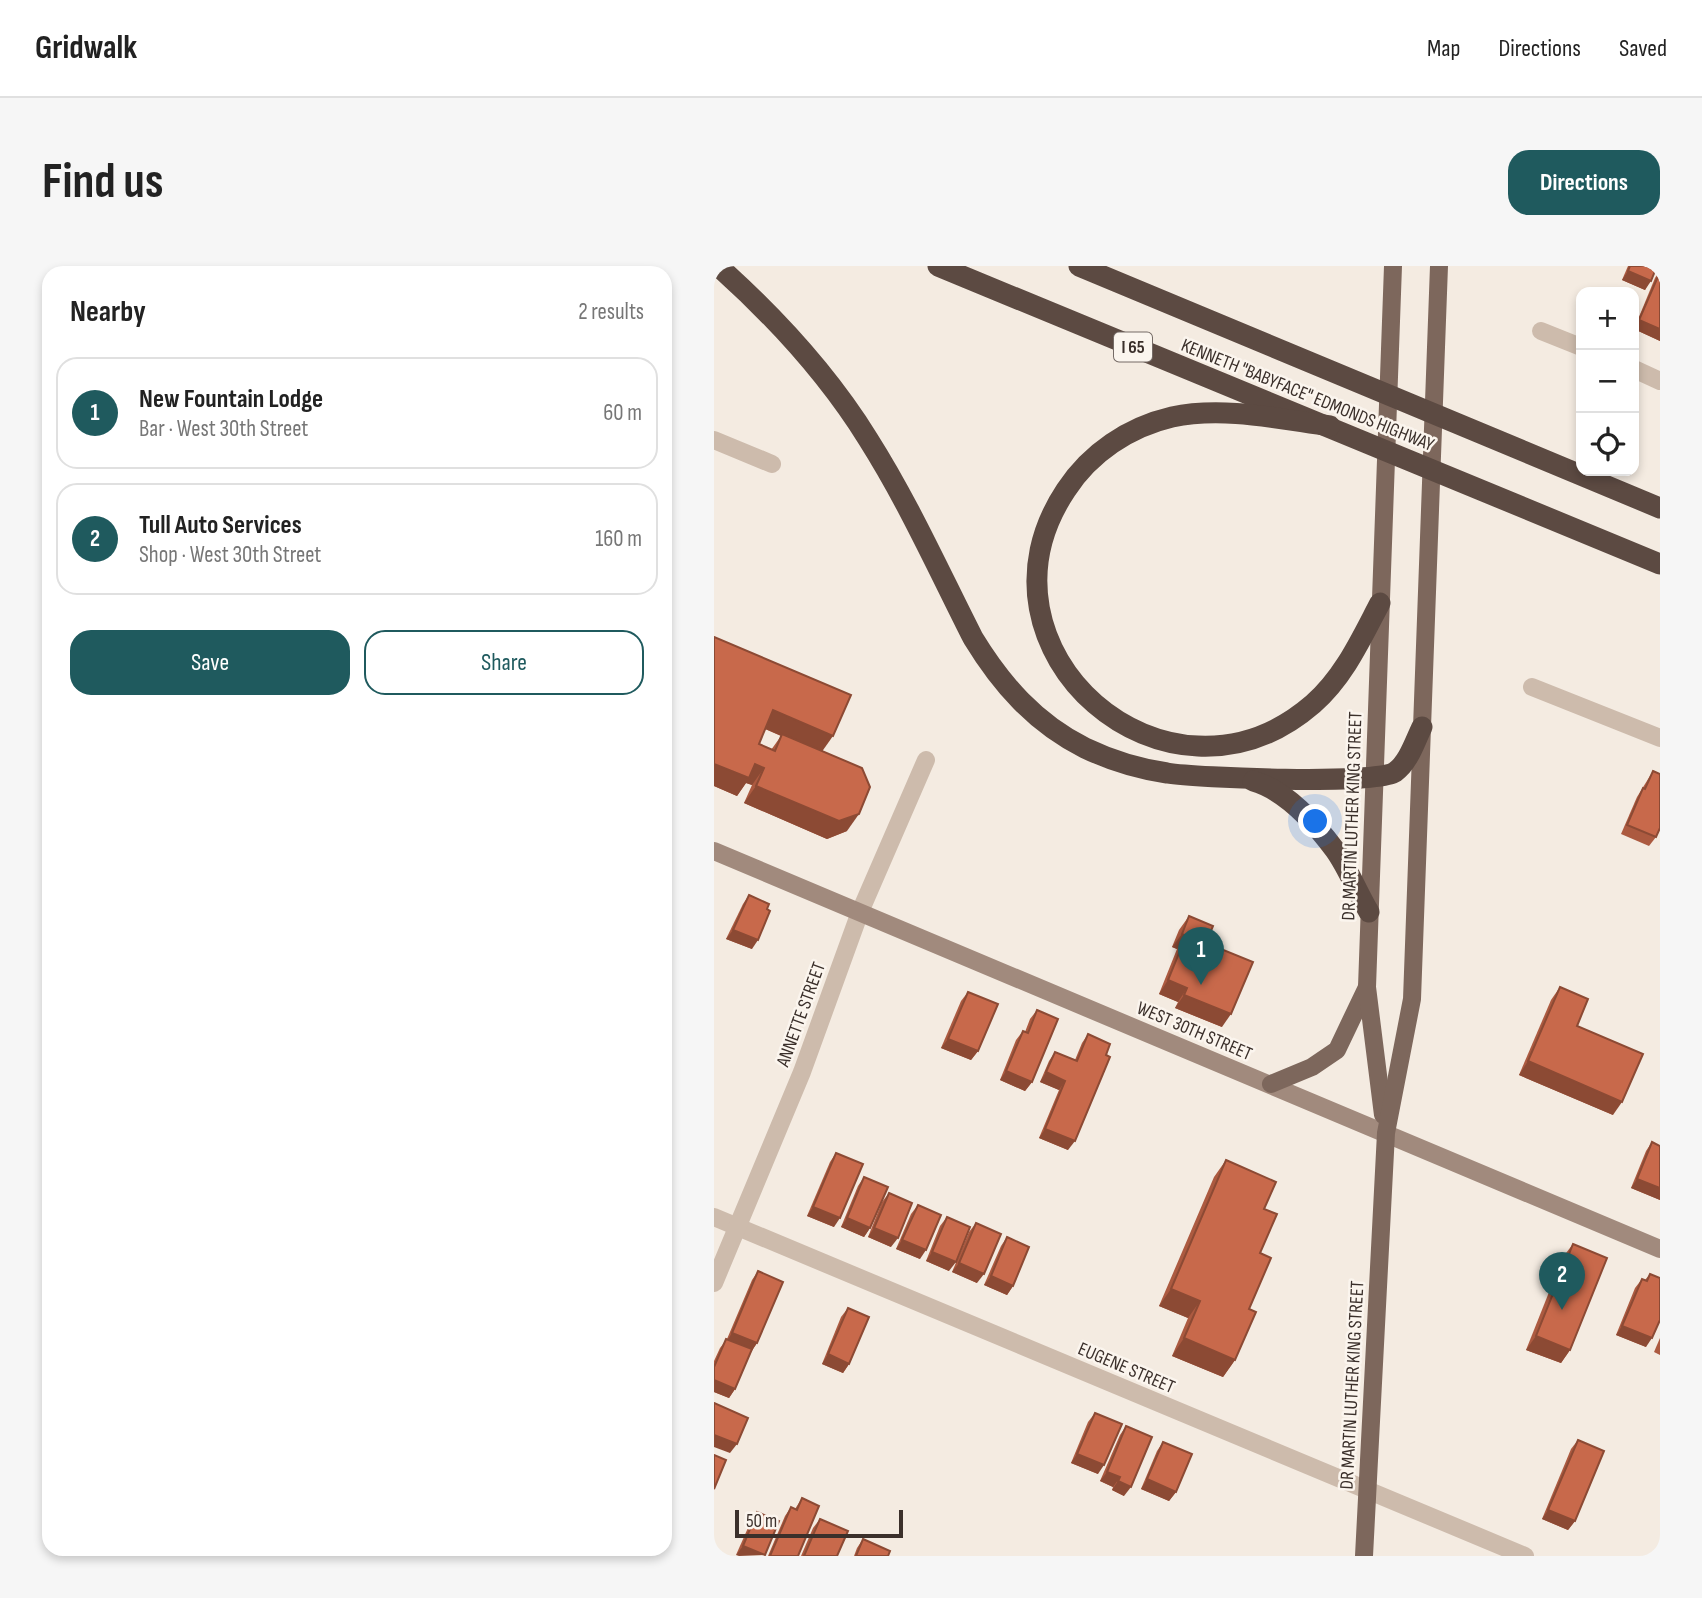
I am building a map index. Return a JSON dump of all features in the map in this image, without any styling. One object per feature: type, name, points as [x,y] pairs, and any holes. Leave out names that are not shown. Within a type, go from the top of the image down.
[{"type":"highway","points":[[718,266],[790,336],[850,412],[888,473],[973,638],[1000,679],[1024,705],[1066,737],[1115,760],[1168,774],[1247,779],[1373,777],[1394,772],[1403,764],[1422,727]]},
{"type":"highway","name":"KENNETH \"BABYFACE\" EDMONDS HIGHWAY","points":[[938,266],[1660,564]]},
{"type":"highway","name":"KENNETH \"BABYFACE\" EDMONDS HIGHWAY","points":[[1079,266],[1660,508]]},
{"type":"highway","points":[[1330,426],[1248,414],[1206,413],[1172,417],[1137,429],[1101,451],[1072,480],[1056,506],[1044,537],[1038,578],[1045,629],[1052,649],[1068,676],[1104,713],[1122,725],[1150,737],[1201,747],[1233,744],[1254,738],[1285,724],[1311,706],[1352,658],[1380,603]]},
{"type":"highway","points":[[1247,779],[1259,782],[1281,795],[1311,823],[1336,851],[1369,912]]},
{"type":"main road","name":"DR MARTIN LUTHER KING STREET","points":[[1386,1133],[1367,987],[1393,266]]},
{"type":"main road","name":"DR MARTIN LUTHER KING STREET","points":[[1364,1556],[1386,1133],[1412,999],[1439,266]]},
{"type":"main road","name":"WEST 30TH STREET","points":[[714,851],[1660,1249]]},
{"type":"main road","points":[[1270,1084],[1312,1067],[1337,1050],[1367,987]]},
{"type":"street","points":[[1541,331],[1576,345]]},
{"type":"street","points":[[1639,371],[1660,381]]},
{"type":"street","points":[[714,440],[772,464]]},
{"type":"street","points":[[1532,687],[1660,738]]},
{"type":"street","name":"ANNETTE STREET","points":[[714,1283],[802,1072],[860,912],[926,760]]},
{"type":"street","name":"EUGENE STREET","points":[[714,1217],[1525,1556]]},
{"type":"building","points":[[1630,266],[1657,266],[1651,281],[1628,271]]},
{"type":"building","points":[[1660,272],[1660,329],[1639,320]]},
{"type":"building","points":[[714,637],[851,695],[833,736],[773,710],[759,744],[775,751],[782,734],[862,768],[870,787],[859,814],[839,821],[756,786],[764,768],[755,764],[749,778],[714,764]]},
{"type":"building","points":[[1653,771],[1660,774],[1660,828],[1656,837],[1627,825]]},
{"type":"building","points":[[749,895],[769,904],[767,909],[770,911],[758,940],[733,930]]},
{"type":"building","points":[[1189,916],[1213,926],[1206,943],[1253,962],[1231,1014],[1184,995],[1187,988],[1168,980],[1186,936],[1182,934]]},
{"type":"building","points":[[1560,987],[1588,999],[1577,1026],[1643,1054],[1622,1102],[1528,1061]]},
{"type":"building","points":[[968,992],[998,1004],[978,1051],[948,1039]]},
{"type":"building","points":[[1037,1010],[1058,1019],[1032,1082],[1006,1071],[1023,1031],[1028,1033]]},
{"type":"building","points":[[1088,1034],[1110,1044],[1106,1055],[1110,1057],[1075,1141],[1045,1129],[1065,1081],[1046,1072],[1055,1052],[1077,1061]]},
{"type":"building","points":[[1652,1142],[1660,1146],[1660,1188],[1637,1179]]},
{"type":"building","points":[[836,1153],[863,1164],[840,1218],[813,1207]]},
{"type":"building","points":[[1226,1160],[1276,1182],[1264,1209],[1277,1214],[1260,1253],[1271,1258],[1249,1309],[1256,1312],[1235,1360],[1184,1338],[1200,1301],[1171,1289]]},
{"type":"building","points":[[864,1177],[888,1187],[870,1228],[847,1218]]},
{"type":"building","points":[[889,1193],[912,1203],[898,1238],[874,1228]]},
{"type":"building","points":[[918,1205],[941,1215],[926,1250],[902,1240]]},
{"type":"building","points":[[947,1217],[970,1227],[956,1262],[932,1252]]},
{"type":"building","points":[[976,1223],[1001,1234],[984,1274],[959,1263]]},
{"type":"building","points":[[1007,1237],[1029,1247],[1013,1286],[991,1276]]},
{"type":"building","points":[[1573,1244],[1607,1258],[1570,1350],[1536,1336]]},
{"type":"building","points":[[758,1271],[783,1282],[757,1343],[732,1333]]},
{"type":"building","points":[[1650,1274],[1660,1278],[1660,1320],[1652,1338],[1622,1326],[1642,1279],[1647,1281]]},
{"type":"building","points":[[848,1308],[869,1317],[849,1364],[828,1354]]},
{"type":"building","points":[[726,1339],[752,1349],[735,1389],[714,1380],[714,1367]]},
{"type":"building","points":[[714,1403],[748,1418],[737,1444],[714,1435]]},
{"type":"building","points":[[1095,1413],[1122,1424],[1104,1465],[1077,1454]]},
{"type":"building","points":[[1126,1426],[1152,1437],[1131,1487],[1118,1481],[1120,1477],[1107,1472]]},
{"type":"building","points":[[1578,1440],[1604,1451],[1575,1521],[1548,1510]]},
{"type":"building","points":[[1163,1442],[1192,1454],[1176,1492],[1147,1479]]},
{"type":"building","points":[[714,1455],[726,1460],[714,1489]]},
{"type":"building","points":[[802,1498],[819,1506],[798,1556],[770,1556],[791,1507],[797,1510]]},
{"type":"building","points":[[757,1512],[779,1521],[765,1555],[743,1546]]},
{"type":"building","points":[[820,1519],[848,1531],[837,1556],[804,1556]]},
{"type":"building","points":[[863,1539],[890,1551],[888,1556],[856,1556]]},
{"type":"place","name":"New Fountain Lodge","points":[[1201,985]]},
{"type":"place","name":"Tull Auto Services","points":[[1562,1310]]}]
